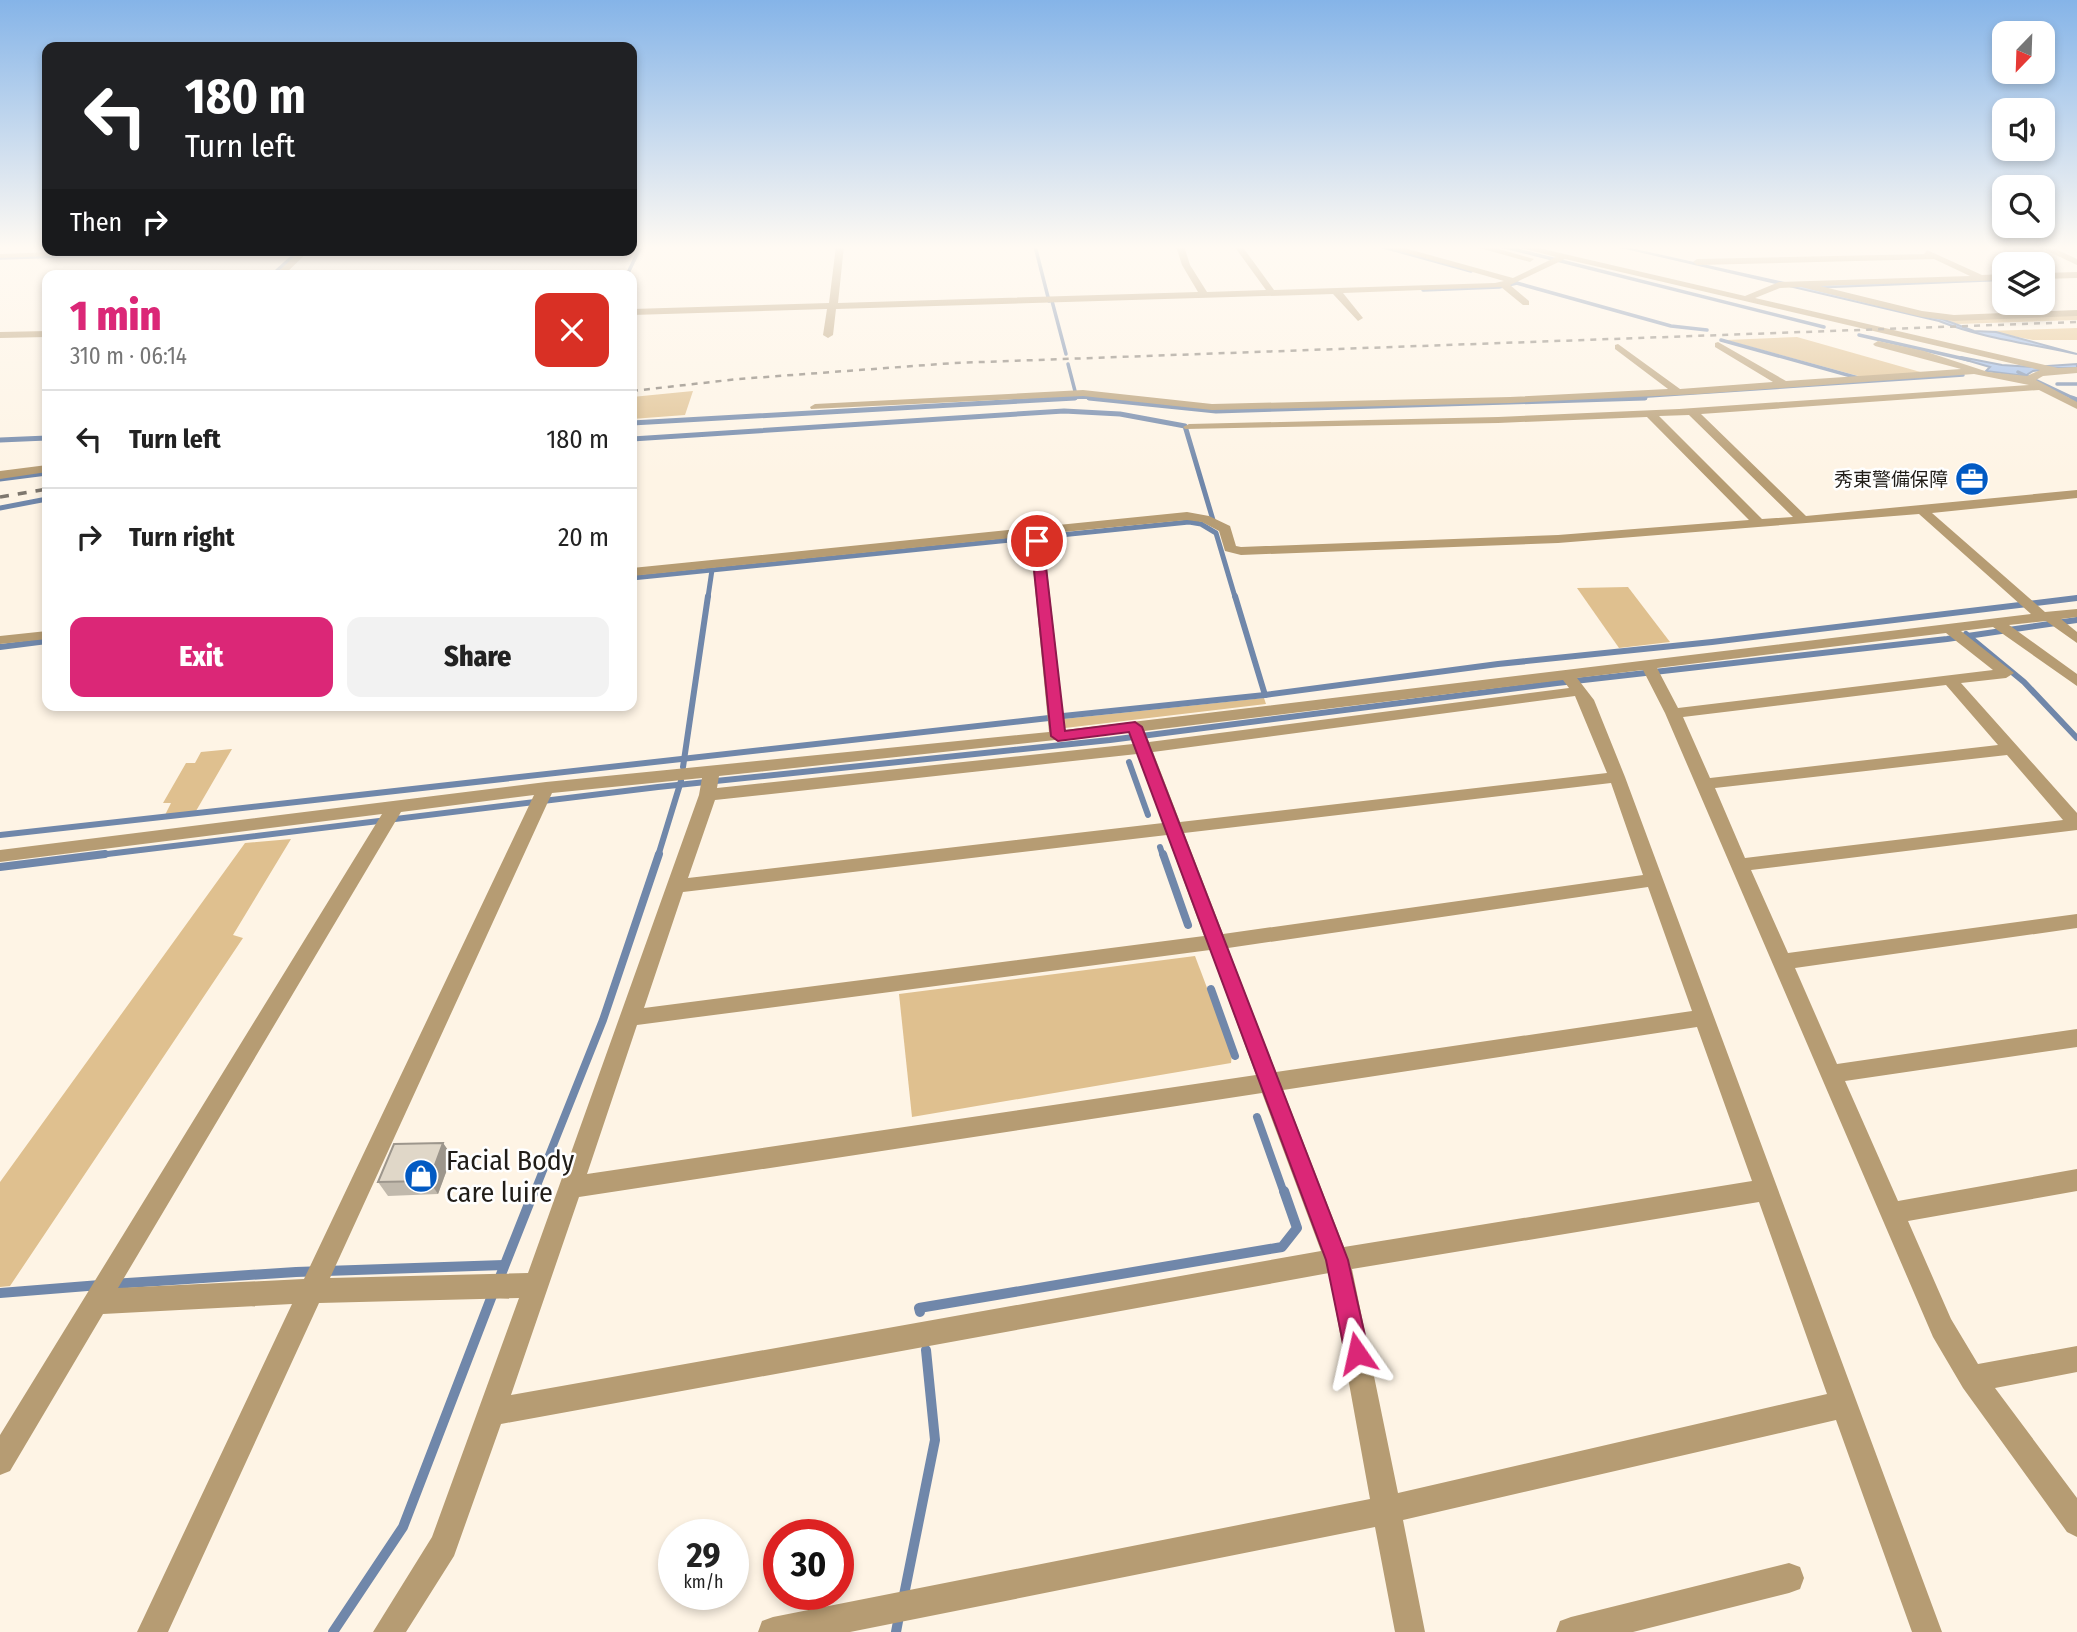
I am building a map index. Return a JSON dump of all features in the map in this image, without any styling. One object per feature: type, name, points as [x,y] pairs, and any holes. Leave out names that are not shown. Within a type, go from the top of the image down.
[{"type":"street","points":[[828,335],[830,322]]},
{"type":"street","points":[[1830,322],[2034,378],[2077,406]]},
{"type":"street","points":[[0,335],[42,334]]},
{"type":"street","points":[[1878,344],[1929,355],[1984,375],[2034,378]]},
{"type":"street","points":[[1718,345],[1785,385]]},
{"type":"street","points":[[1618,347],[1678,393]]},
{"type":"street","points":[[1189,427],[1471,421],[1693,412],[2034,378],[2040,373],[2052,370],[2077,370]]},
{"type":"street","points":[[815,407],[1083,393],[1212,407],[1435,402],[1678,393],[1975,371]]},
{"type":"street","points":[[1693,412],[1803,520]]},
{"type":"street","points":[[1651,414],[1760,524]]},
{"type":"street","points":[[0,475],[42,470]]},
{"type":"street","points":[[637,572],[1037,536],[1187,516],[1205,519],[1225,530],[1230,548],[1241,551],[1558,539],[1922,510],[2077,494]]},
{"type":"street","points":[[1922,510],[2043,614],[2077,639]]},
{"type":"street","points":[[1037,536],[1058,736]]},
{"type":"street","points":[[0,856],[391,816],[542,797],[709,783],[1138,737],[2002,627],[2043,614],[2077,613]]},
{"type":"street","points":[[2002,627],[2077,681]]},
{"type":"street","points":[[1673,713],[2006,673],[1955,633]]},
{"type":"street","points":[[0,640],[42,636]]},
{"type":"street","points":[[1650,670],[1673,713],[1942,1328],[1972,1379],[2077,1522]]},
{"type":"street","points":[[1950,680],[2077,824]]},
{"type":"street","points":[[1573,682],[1586,700],[1617,777],[1927,1632]]},
{"type":"street","points":[[709,783],[1058,736],[1138,737]]},
{"type":"street","points":[[1138,737],[1342,1275],[1410,1632]]},
{"type":"street","points":[[1704,785],[2011,749]]},
{"type":"street","points":[[676,886],[1617,777]]},
{"type":"street","points":[[388,1632],[444,1546],[491,1412],[511,1285],[570,1187],[676,886],[709,783]]},
{"type":"street","points":[[152,1632],[542,797]]},
{"type":"street","points":[[0,1461],[391,816]]},
{"type":"street","points":[[1739,865],[2077,824]]},
{"type":"street","points":[[629,1018],[1216,942],[1653,880]]},
{"type":"street","points":[[1782,962],[2077,920]]},
{"type":"street","points":[[570,1187],[1703,1018]]},
{"type":"street","points":[[1831,1074],[2077,1038]]},
{"type":"street","points":[[1892,1213],[2077,1180]]},
{"type":"street","points":[[491,1412],[1337,1260],[1766,1190]]},
{"type":"street","points":[[103,1291],[316,1279],[511,1285]]},
{"type":"street","points":[[1972,1379],[2077,1359]]},
{"type":"street","points":[[778,1632],[1386,1510],[1845,1404]]},
{"type":"street","points":[[1571,1632],[1789,1578]]},
{"type":"shaded area","points":[[1952,322],[2012,322],[1957,324]]},
{"type":"shaded area","points":[[2077,328],[2077,340],[2033,340],[1987,331]]},
{"type":"shaded area","points":[[1797,337],[1924,373],[1862,377],[1726,340]]},
{"type":"shaded area","points":[[693,391],[685,415],[637,419],[637,397]]},
{"type":"shaded area","points":[[1628,587],[1670,642],[1619,648],[1577,588]]},
{"type":"shaded area","points":[[1264,698],[1266,704],[1065,728],[1063,719]]},
{"type":"shaded area","points":[[232,749],[196,811],[165,815],[171,803],[163,803],[186,763],[195,763],[201,752]]},
{"type":"shaded area","points":[[291,839],[233,935],[243,938],[10,1286],[0,1287],[0,1182],[245,843]]},
{"type":"shaded area","points":[[1195,956],[1232,1054],[1231,1063],[912,1117],[899,994]]},
{"type":"water","points":[[1942,322],[1950,322],[1974,331],[1996,332],[2077,354],[1989,336]]},
{"type":"water","points":[[1959,358],[2002,365],[2033,367],[2077,364],[2077,368],[2033,371],[2025,376],[1986,371],[1990,367]]},
{"type":"building","points":[[443,1143],[429,1181],[378,1182],[394,1144]]},
{"type":"waterway","points":[[1058,322],[1066,354]]},
{"type":"waterway","points":[[1657,322],[1707,330]]},
{"type":"waterway","points":[[1805,322],[1824,327]]},
{"type":"waterway","points":[[1859,335],[1969,360]]},
{"type":"waterway","points":[[1721,340],[1862,379]]},
{"type":"waterway","points":[[1068,364],[1075,391]]},
{"type":"waterway","points":[[2018,372],[2075,399]]},
{"type":"waterway","points":[[1603,399],[1963,375]]},
{"type":"waterway","points":[[2057,384],[2077,384]]},
{"type":"waterway","points":[[637,423],[1075,398]]},
{"type":"waterway","points":[[1089,398],[1216,411],[1645,398]]},
{"type":"waterway","points":[[2072,398],[2077,400]]},
{"type":"waterway","points":[[1045,399],[1105,399]]},
{"type":"waterway","points":[[637,439],[1064,411],[1120,414],[1185,426],[1213,520]]},
{"type":"waterway","points":[[0,440],[42,438]]},
{"type":"waterway","points":[[0,479],[42,474]]},
{"type":"waterway","points":[[0,508],[42,500]]},
{"type":"waterway","points":[[637,577],[1189,522],[1201,524],[1216,533],[1235,597]]},
{"type":"waterway","points":[[708,597],[712,570]]},
{"type":"waterway","points":[[684,759],[708,596]]},
{"type":"waterway","points":[[1235,596],[1265,695]]},
{"type":"waterway","points":[[1265,695],[1498,664],[1712,642],[2077,598]]},
{"type":"waterway","points":[[1968,636],[2077,620]]},
{"type":"waterway","points":[[680,785],[1110,740],[1557,683],[1968,636]]},
{"type":"waterway","points":[[1968,636],[2024,682],[2077,738]]},
{"type":"waterway","points":[[0,647],[42,642]]},
{"type":"waterway","points":[[1063,716],[1265,695]]},
{"type":"waterway","points":[[684,759],[1049,718]]},
{"type":"waterway","points":[[0,835],[684,759]]},
{"type":"waterway","points":[[683,767],[684,759]]},
{"type":"waterway","points":[[1129,762],[1148,815]]},
{"type":"waterway","points":[[91,856],[680,785]]},
{"type":"waterway","points":[[658,856],[680,785]]},
{"type":"waterway","points":[[1160,847],[1163,856]]},
{"type":"waterway","points":[[0,867],[105,854]]},
{"type":"waterway","points":[[534,1193],[603,1020],[659,854]]},
{"type":"waterway","points":[[1163,854],[1188,925]]},
{"type":"waterway","points":[[1211,989],[1235,1056]]},
{"type":"waterway","points":[[1257,1117],[1284,1193]]},
{"type":"waterway","points":[[498,1282],[534,1191]]},
{"type":"waterway","points":[[920,1312],[919,1308],[1282,1247],[1297,1228],[1284,1191]]},
{"type":"waterway","points":[[112,1284],[296,1272],[504,1265]]},
{"type":"waterway","points":[[0,1293],[100,1285]]},
{"type":"waterway","points":[[333,1632],[403,1527],[493,1293]]},
{"type":"waterway","points":[[903,1600],[935,1440],[926,1350]]},
{"type":"waterway","points":[[896,1632],[899,1616]]},
{"type":"railway","points":[[637,390],[738,379],[954,363],[2073,322]]},
{"type":"railway","points":[[0,497],[42,490]]},
{"type":"place","name":"秀東警備保障","points":[[1972,479]]},
{"type":"place","name":"Facial Body care luire","points":[[421,1176]]},
{"type":"route","points":[[1037,541],[1058,736],[1135,727],[1337,1260],[1357,1353]]}]
